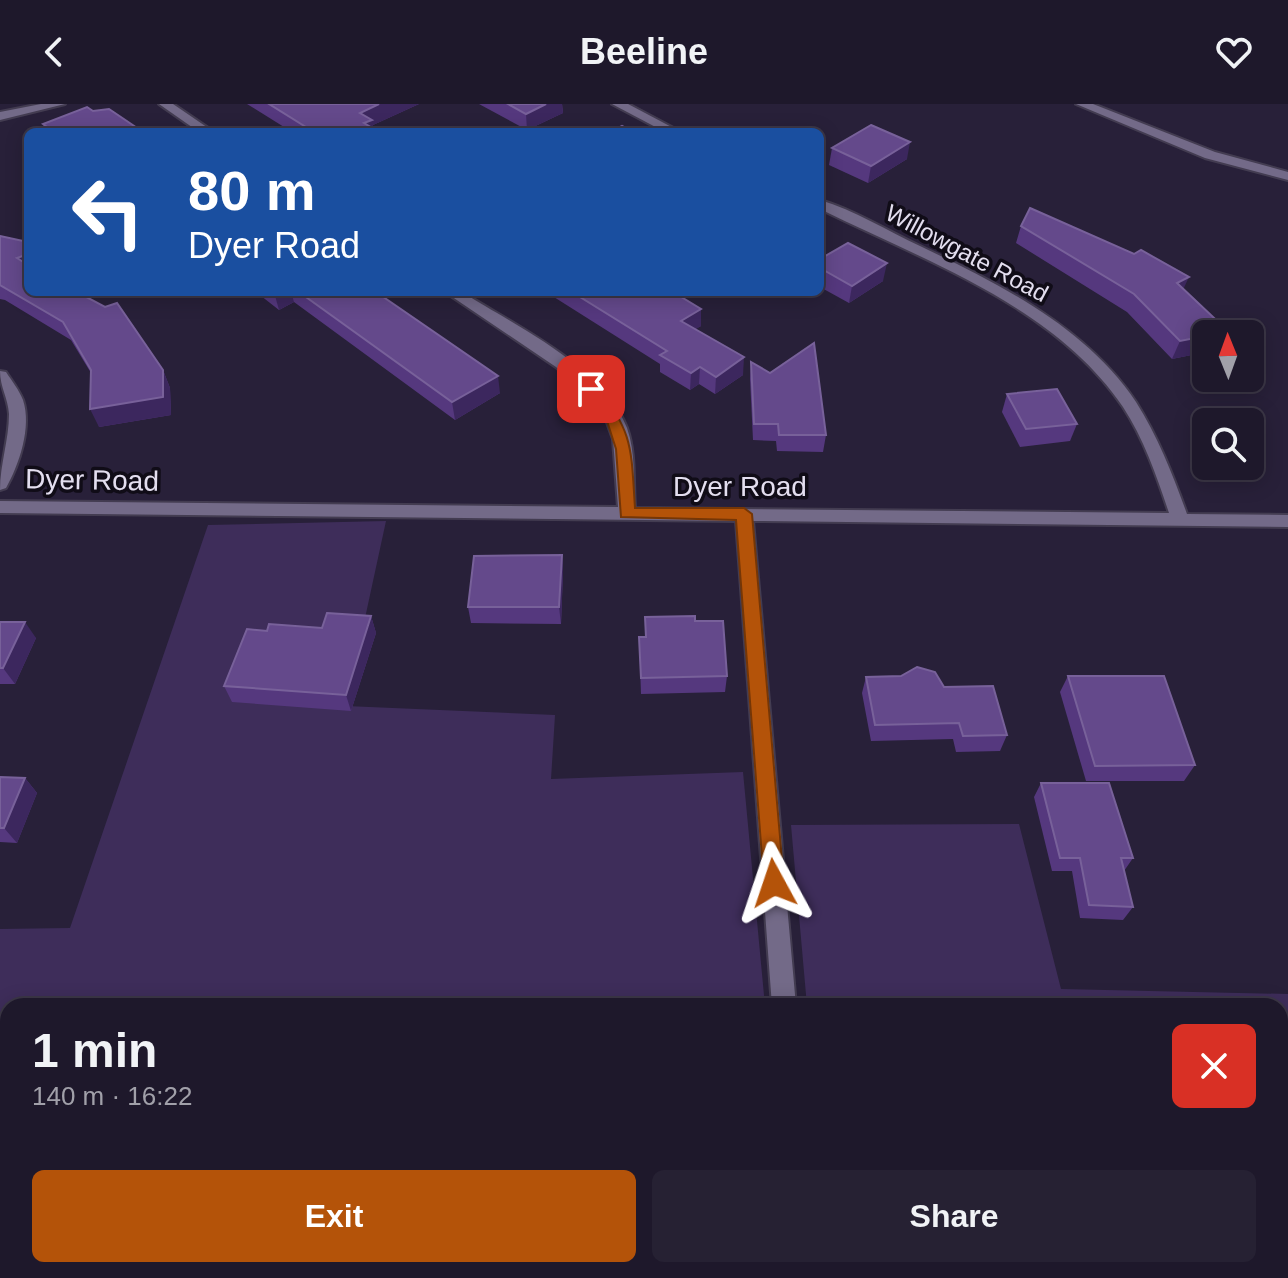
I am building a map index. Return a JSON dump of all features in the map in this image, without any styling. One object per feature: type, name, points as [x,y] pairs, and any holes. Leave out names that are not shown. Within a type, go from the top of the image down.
[{"type":"street","points":[[0,116],[59,104]]},
{"type":"street","points":[[165,104],[202,128]]},
{"type":"street","points":[[618,104],[667,128]]},
{"type":"street","points":[[1082,104],[1210,155],[1288,176]]},
{"type":"street","name":"Willowgate Road","points":[[824,206],[993,290],[1045,321],[1093,360],[1127,401],[1157,454],[1180,520]]},
{"type":"street","points":[[458,296],[566,367],[591,389],[613,417],[624,449],[627,513]]},
{"type":"street","points":[[0,376],[15,399],[16,432],[7,471],[0,484]]},
{"type":"street","name":"Dyer Road","points":[[0,507],[1288,521]]},
{"type":"street","points":[[744,514],[783,998]]},
{"type":"shaded area","points":[[386,521],[346,706],[555,715],[551,779],[743,772],[764,998],[0,998],[0,929],[70,928],[208,525]]},
{"type":"shaded area","points":[[1019,824],[1061,989],[1288,994],[1288,998],[806,998],[791,825]]},
{"type":"building","points":[[269,104],[379,104],[360,113],[372,120],[364,123],[372,128],[308,128]]},
{"type":"building","points":[[508,104],[546,104],[526,114]]},
{"type":"building","points":[[87,107],[93,111],[109,109],[137,128],[48,128],[43,124]]},
{"type":"building","points":[[871,125],[910,142],[871,166],[832,148]]},
{"type":"building","points":[[1030,208],[1134,254],[1141,250],[1189,277],[1177,283],[1216,320],[1192,320],[1192,339],[1180,341],[1134,294],[1021,226]]},
{"type":"building","points":[[0,236],[24,241],[24,255],[17,258],[24,262],[24,296],[84,296],[105,307],[117,303],[163,370],[163,397],[90,409],[91,370],[63,322],[0,285]]},
{"type":"building","points":[[848,243],[887,263],[852,286],[824,270],[824,257]]},
{"type":"building","points":[[305,296],[382,296],[498,376],[452,402]]},
{"type":"building","points":[[578,296],[680,296],[701,309],[681,321],[744,357],[716,377],[700,367],[691,373],[660,355],[667,351]]},
{"type":"building","points":[[814,343],[826,435],[779,435],[778,424],[754,424],[751,362],[770,373]]},
{"type":"building","points":[[1057,389],[1077,424],[1026,429],[1007,394]]},
{"type":"building","points":[[562,555],[559,607],[468,607],[474,556]]},
{"type":"building","points":[[327,613],[371,616],[346,695],[224,686],[247,629],[267,631],[269,624],[322,628]]},
{"type":"building","points":[[695,616],[695,621],[723,621],[727,676],[641,678],[639,637],[646,637],[645,617]]},
{"type":"building","points":[[0,622],[25,622],[3,668],[0,668]]},
{"type":"building","points":[[917,667],[935,672],[944,687],[993,686],[1007,735],[963,736],[959,723],[875,725],[866,677],[901,676]]},
{"type":"building","points":[[1068,676],[1164,676],[1195,765],[1095,766]]},
{"type":"building","points":[[0,777],[25,778],[4,828],[0,828]]},
{"type":"building","points":[[1041,783],[1109,783],[1133,858],[1121,858],[1133,907],[1089,905],[1080,858],[1060,858]]},
{"type":"route","points":[[591,389],[613,417],[624,449],[627,513],[744,514],[774,883]]}]
